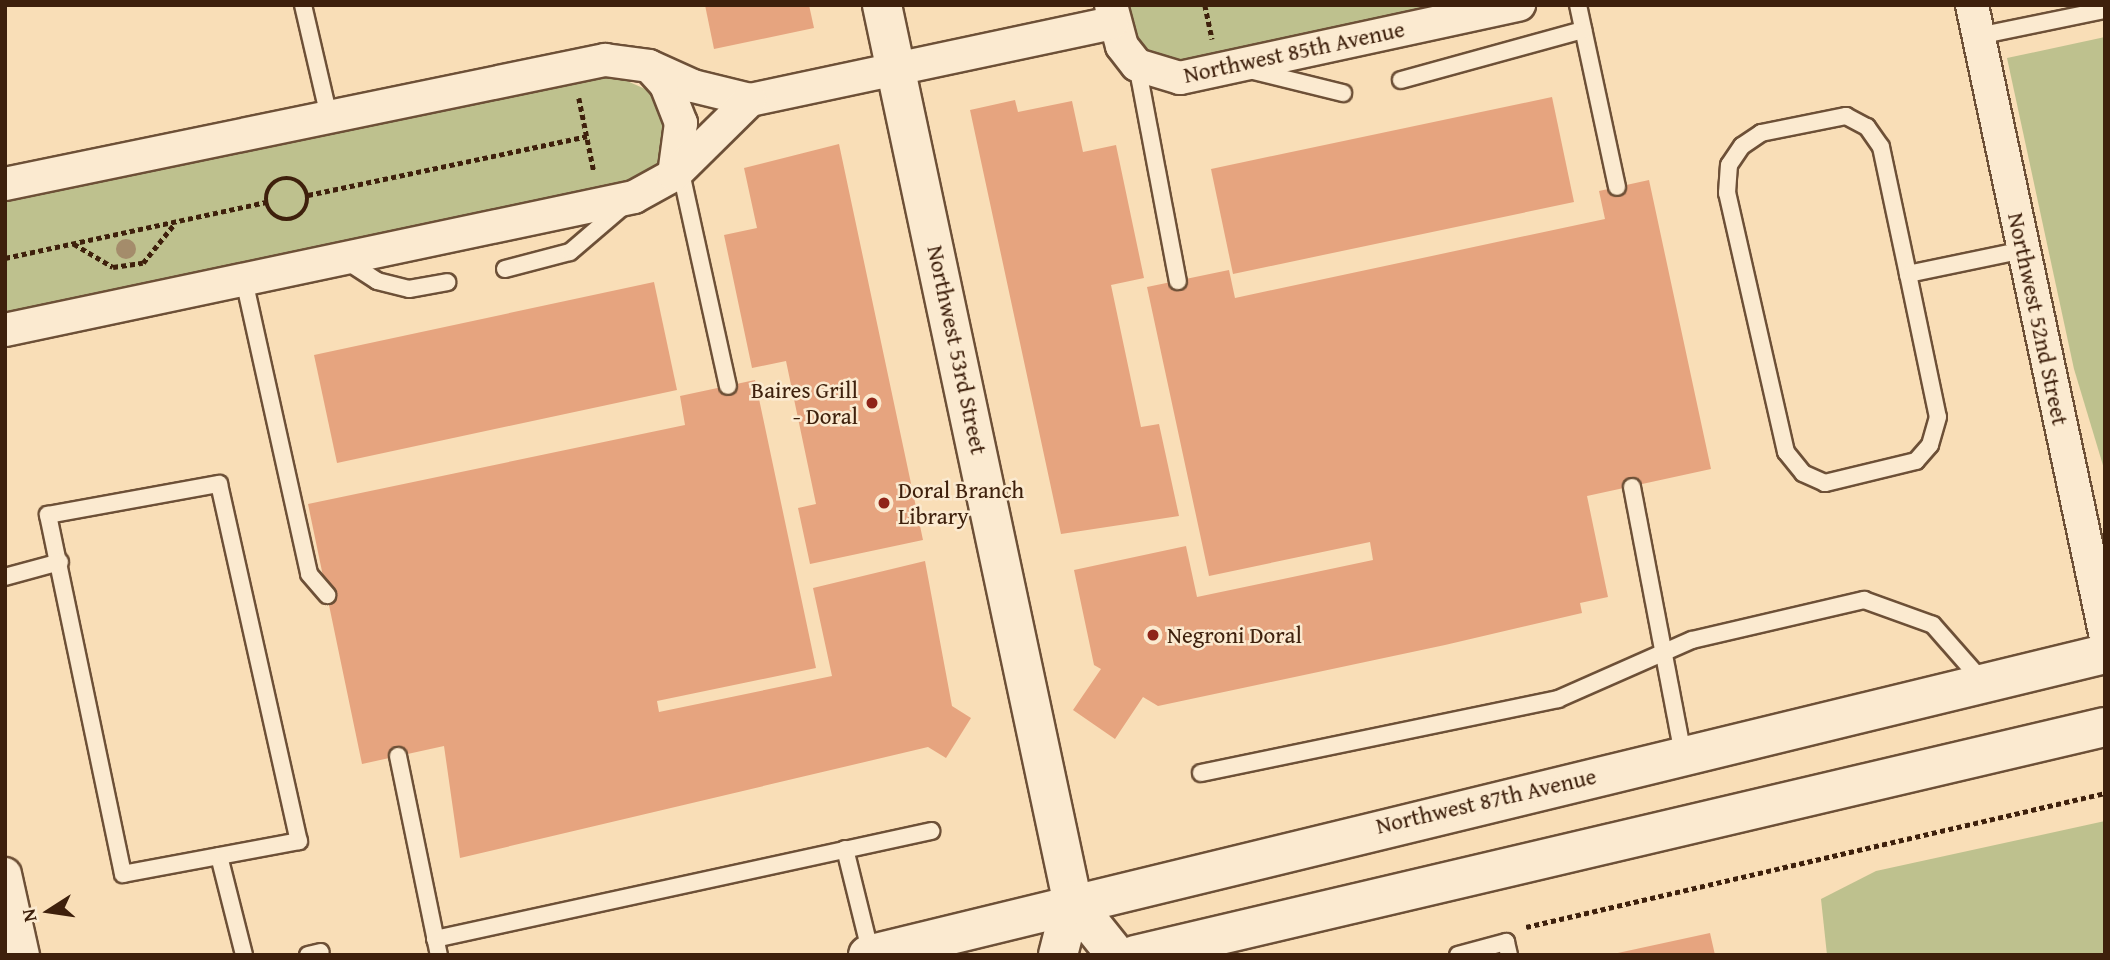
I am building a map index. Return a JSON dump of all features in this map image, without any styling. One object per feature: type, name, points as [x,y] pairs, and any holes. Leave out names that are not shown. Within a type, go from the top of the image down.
[{"type":"main road","name":"Northwest 53rd Street","points":[[882,5],[1072,900],[1058,955]]},
{"type":"main road","name":"Northwest 87th Avenue","points":[[870,954],[1072,900],[2105,654]]},
{"type":"main road","points":[[1135,955],[2105,727]]},
{"type":"main road","name":"Northwest 53rd Street","points":[[1072,900],[1116,955]]},
{"type":"street","name":"Northwest 85th Avenue","points":[[1137,65],[1180,78],[1519,5]]},
{"type":"street","name":"Northwest 52nd Street","points":[[1972,5],[2105,633]]},
{"type":"street","points":[[5,184],[605,60],[649,66],[693,86],[750,100],[896,69],[1112,14],[1137,65]]},
{"type":"street","points":[[649,66],[666,85],[681,124],[677,171]]},
{"type":"street","points":[[5,330],[634,197],[677,171],[750,100]]},
{"type":"street","points":[[5,874],[23,955]]},
{"type":"lane","points":[[303,5],[329,117]]},
{"type":"lane","points":[[1578,5],[1618,187]]},
{"type":"lane","points":[[1978,36],[2105,10]]},
{"type":"lane","points":[[1401,80],[1583,30]]},
{"type":"lane","points":[[1137,65],[1178,281]]},
{"type":"lane","points":[[1236,66],[1343,93]]},
{"type":"lane","points":[[1846,116],[1867,127],[1881,147],[1908,274],[1937,416],[1930,445],[1916,461],[1825,483],[1803,473],[1786,452],[1727,193],[1728,165],[1761,133],[1846,116]]},
{"type":"lane","points":[[677,171],[728,386]]},
{"type":"lane","points":[[505,269],[570,252],[634,197]]},
{"type":"lane","points":[[1908,274],[2024,250]]},
{"type":"lane","points":[[343,258],[377,281],[409,289],[447,282]]},
{"type":"lane","points":[[244,279],[309,574],[327,595]]},
{"type":"lane","points":[[219,484],[299,841],[123,874],[60,562],[48,515],[219,484]]},
{"type":"lane","points":[[1632,486],[1683,754]]},
{"type":"lane","points":[[5,577],[60,562]]},
{"type":"lane","points":[[1201,772],[1558,699],[1662,653],[1864,600],[1933,625],[1984,683]]},
{"type":"lane","points":[[398,756],[437,947],[845,849],[931,831]]},
{"type":"lane","points":[[845,849],[870,954]]},
{"type":"lane","points":[[219,856],[244,955]]},
{"type":"lane","points":[[1458,955],[1507,948]]},
{"type":"path","points":[[572,66],[601,204]]},
{"type":"path","points":[[308,195],[587,136]]},
{"type":"path","points":[[284,177],[299,180],[308,195],[304,212],[293,219],[274,215],[266,202],[272,184],[284,177]]},
{"type":"path","points":[[5,258],[266,202]]},
{"type":"path","points":[[73,244],[113,267],[144,263],[175,222]]},
{"type":"path","points":[[1507,948],[1525,927],[2105,793]]},
{"type":"green space","points":[[1125,5],[1473,5],[1181,68],[1153,61],[1132,36]]},
{"type":"green space","points":[[2105,37],[2105,472],[2074,369],[2007,58]]},
{"type":"green space","points":[[609,73],[652,92],[668,129],[659,164],[646,180],[5,320],[5,202]]},
{"type":"green space","points":[[2105,821],[2105,955],[1827,955],[1821,899],[1876,871]]},
{"type":"building","points":[[705,5],[809,5],[814,28],[714,49]]},
{"type":"building","points":[[1552,97],[1574,202],[1233,274],[1211,169]]},
{"type":"building","points":[[1015,100],[1018,112],[1072,101],[1083,152],[1116,145],[1144,278],[1111,285],[1141,427],[1159,424],[1179,516],[1061,534],[970,110]]},
{"type":"building","points":[[839,144],[923,540],[810,564],[798,508],[816,504],[786,361],[752,368],[724,235],[757,228],[744,168]]},
{"type":"building","points":[[1649,180],[1711,469],[1587,496],[1608,597],[1580,603],[1582,613],[1445,645],[1158,706],[1143,697],[1115,739],[1073,710],[1101,669],[1094,665],[1074,570],[1186,546],[1197,597],[1373,560],[1370,542],[1209,576],[1147,287],[1229,270],[1235,298],[1605,219],[1599,191]]},
{"type":"building","points":[[654,282],[677,390],[337,463],[314,355]]},
{"type":"building","points":[[755,380],[816,668],[657,701],[659,712],[832,676],[813,588],[925,561],[952,706],[971,718],[946,758],[928,747],[460,858],[444,746],[362,764],[308,504],[685,425],[680,396]]},
{"type":"building","points":[[1710,933],[1715,955],[1613,954]]},
{"type":"place","name":"Baires Grill - Doral","points":[[872,403]]},
{"type":"place","name":"Doral Branch Library","points":[[884,503]]},
{"type":"place","name":"Negroni Doral","points":[[1153,635]]}]
